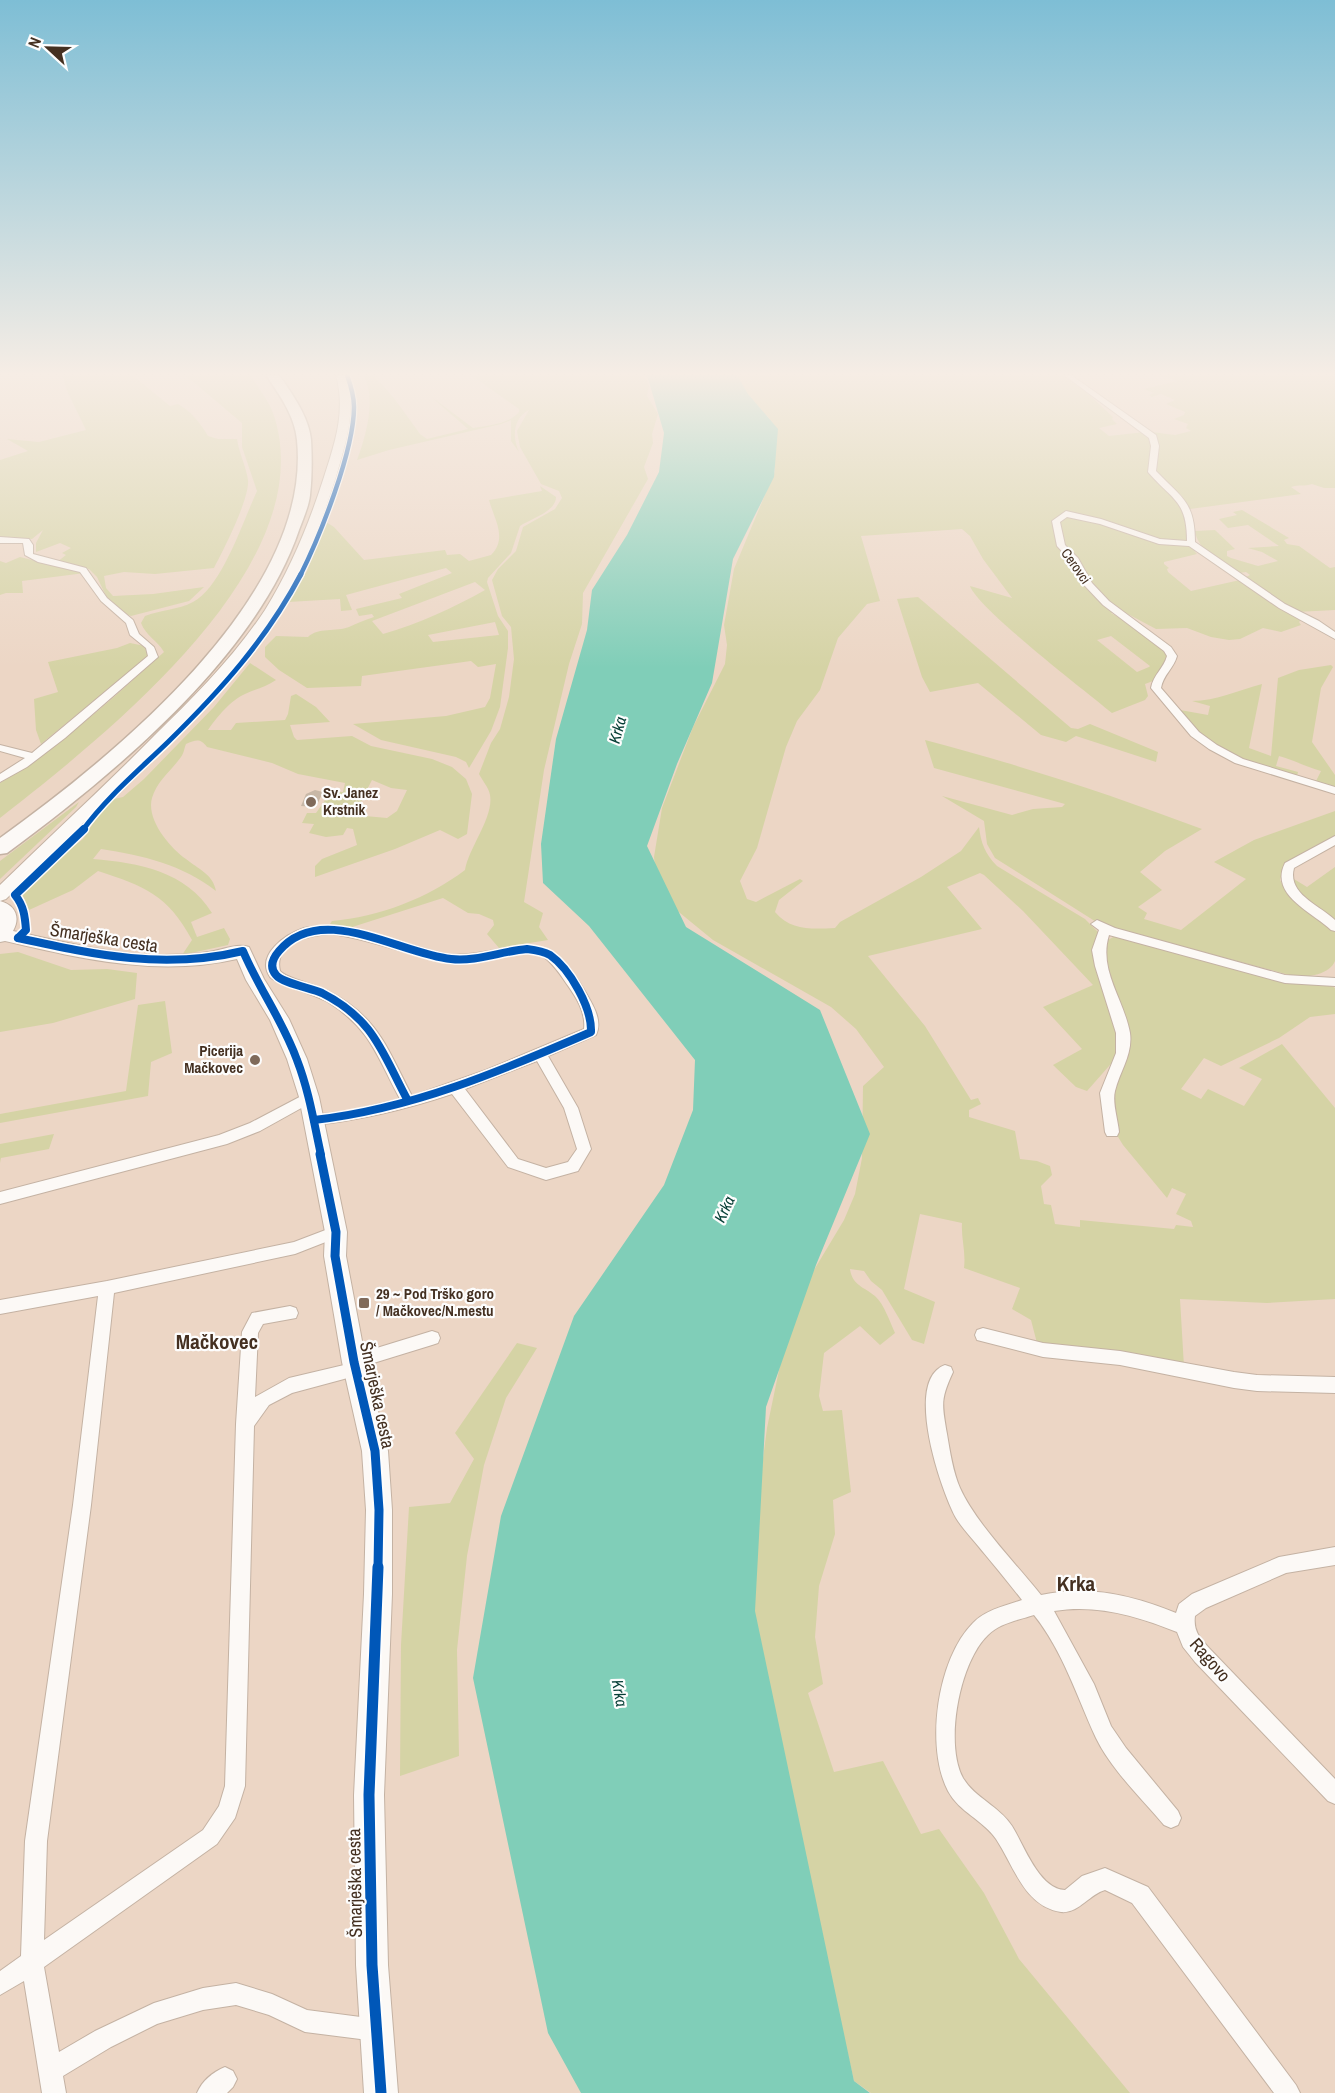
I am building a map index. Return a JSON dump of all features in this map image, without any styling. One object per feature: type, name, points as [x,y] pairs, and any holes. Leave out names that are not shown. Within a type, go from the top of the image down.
[{"type":"highway","points":[[0,848],[171,684],[223,624],[266,558],[284,509],[291,473]]},
{"type":"highway","points":[[0,830],[43,807],[122,751],[202,672],[250,610],[284,555],[300,508],[306,473]]},
{"type":"main road","points":[[0,895],[201,697],[264,620],[286,586],[300,557],[322,504],[331,473]]},
{"type":"main road","points":[[0,907],[8,914],[10,921],[1,935]]},
{"type":"main road","name":"Šmarješka cesta","points":[[1,935],[141,962],[193,962],[243,951],[255,980],[279,1019],[297,1059],[312,1108],[336,1232],[335,1256],[349,1367],[375,1450],[379,1510],[378,1594],[369,1795],[376,2030],[381,2093]]},
{"type":"street","points":[[1153,473],[1185,506],[1191,520],[1191,543],[1267,597],[1335,636]]},
{"type":"street","name":"Cerovci","points":[[1191,543],[1159,541],[1131,534],[1107,524],[1066,514],[1056,521],[1061,546],[1075,560],[1088,584],[1106,603],[1168,649],[1172,656],[1171,663],[1158,675],[1156,688],[1195,734],[1239,761],[1335,791]]},
{"type":"street","points":[[0,540],[26,541],[29,545],[29,555],[37,560],[79,568],[88,573],[97,592],[131,621],[135,635],[153,652],[153,657],[134,675],[34,757],[0,779]]},
{"type":"street","points":[[0,748],[34,757]]},
{"type":"street","points":[[1335,840],[1289,866],[1285,874],[1285,885],[1335,927]]},
{"type":"street","points":[[1113,1132],[1107,1093],[1123,1053],[1123,1033],[1101,966],[1098,950],[1101,927],[1285,979],[1335,982],[1335,971]]},
{"type":"street","points":[[0,1198],[222,1140],[312,1108],[338,1118],[408,1101],[471,1081],[591,1032],[591,1017],[558,963],[546,952],[519,950],[451,959],[381,938],[314,930],[291,939],[278,950],[271,962],[274,974],[280,979],[325,993],[348,1010],[375,1036],[408,1101]]},
{"type":"street","points":[[458,1091],[513,1163],[546,1174],[573,1167],[584,1149],[571,1108],[538,1053]]},
{"type":"street","points":[[0,1307],[107,1288],[295,1248],[336,1232]]},
{"type":"street","points":[[54,2093],[32,1962],[36,1841],[82,1505],[107,1288]]},
{"type":"street","points":[[0,1984],[210,1837],[228,1811],[235,1786],[245,1424],[250,1332],[258,1318],[290,1313]]},
{"type":"street","points":[[983,1335],[1043,1350],[1120,1358],[1234,1380],[1257,1383],[1335,1384]]},
{"type":"street","points":[[245,1424],[263,1400],[289,1386],[432,1338]]},
{"type":"street","points":[[945,1372],[937,1385],[934,1404],[941,1452],[951,1489],[964,1514],[1038,1603],[1087,1691],[1104,1733],[1119,1755],[1171,1818]]},
{"type":"street","name":"Ragovo","points":[[1335,1556],[1286,1564],[1199,1601],[1186,1611],[1183,1624],[1190,1641],[1202,1656],[1335,1794]]},
{"type":"street","points":[[1183,1624],[1141,1608],[1109,1600],[1087,1599],[1038,1603],[987,1623],[963,1655],[947,1710],[944,1739],[946,1757],[958,1789],[966,1800],[999,1826],[1025,1871],[1040,1890],[1061,1902],[1070,1900],[1089,1884],[1105,1879],[1140,1895],[1288,2093]]},
{"type":"street","points":[[50,2070],[103,2039],[154,2014],[203,1999],[236,1994],[272,2005],[305,2021],[376,2030]]},
{"type":"shaded area","points":[[0,473],[246,473],[247,475],[245,499],[214,568],[155,574],[124,572],[104,576],[106,588],[113,596],[153,594],[204,587],[189,601],[131,616],[106,596],[97,577],[89,569],[57,562],[66,555],[62,553],[71,548],[60,543],[36,552],[36,543],[43,530],[32,539],[0,538]]},
{"type":"shaded area","points":[[251,473],[280,473],[267,529],[237,586],[195,642],[145,695],[93,742],[0,818],[0,783],[65,738],[164,652],[143,627],[141,623],[145,616],[187,605],[204,594],[231,552],[257,491]]},
{"type":"shaded area","points":[[535,473],[646,473],[648,479],[583,593],[582,624],[569,664],[544,770],[524,902],[543,913],[539,927],[548,940],[499,948],[487,934],[494,925],[493,920],[479,914],[468,913],[443,898],[346,929],[330,924],[332,921],[367,915],[402,904],[435,889],[465,870],[488,813],[489,792],[479,774],[491,743],[500,729],[509,697],[514,659],[511,627],[502,616],[492,580],[498,569],[516,551],[523,527],[555,509],[562,498],[559,491],[541,484]]},
{"type":"shaded area","points":[[774,473],[1153,473],[1173,493],[1185,516],[1189,538],[1197,554],[1164,562],[1164,564],[1169,568],[1168,572],[1191,591],[1240,580],[1250,575],[1246,572],[1239,573],[1212,556],[1201,545],[1195,531],[1215,530],[1235,549],[1227,551],[1227,556],[1231,558],[1258,566],[1278,561],[1262,552],[1248,548],[1279,546],[1248,525],[1228,528],[1219,519],[1237,515],[1233,512],[1242,510],[1289,538],[1284,540],[1287,544],[1299,546],[1330,568],[1335,567],[1335,610],[1296,612],[1303,618],[1299,622],[1301,625],[1281,632],[1263,628],[1240,639],[1229,640],[1211,637],[1187,628],[1156,629],[1126,613],[1111,613],[1142,631],[1168,654],[1153,681],[1145,684],[1148,696],[1145,700],[1112,713],[1012,631],[977,597],[970,586],[1012,598],[983,559],[970,536],[962,529],[861,536],[880,601],[867,604],[838,638],[820,690],[797,721],[786,747],[757,848],[740,881],[747,899],[756,902],[800,879],[803,881],[779,900],[775,912],[788,923],[802,928],[835,928],[840,922],[921,877],[961,851],[979,827],[984,848],[997,866],[1085,919],[1098,932],[1096,942],[1119,1033],[1117,1057],[1087,1091],[1076,1087],[1053,1065],[1082,1049],[1043,1007],[1093,985],[1023,911],[984,875],[980,873],[947,887],[982,929],[868,956],[925,1026],[971,1100],[978,1098],[981,1104],[969,1110],[969,1117],[1015,1131],[1020,1159],[1037,1161],[1050,1166],[1052,1175],[1041,1186],[1044,1204],[1051,1205],[1055,1224],[1080,1227],[1080,1220],[1174,1229],[1176,1225],[1193,1227],[1191,1221],[1176,1214],[1186,1194],[1172,1188],[1167,1198],[1115,1132],[1111,1108],[1126,1058],[1103,949],[1108,940],[1115,936],[1278,979],[1330,985],[1335,988],[1335,1014],[1310,1017],[1279,1038],[1221,1066],[1204,1058],[1181,1089],[1201,1099],[1208,1089],[1244,1106],[1262,1079],[1239,1068],[1282,1044],[1335,1108],[1335,1299],[1267,1303],[1180,1299],[1184,1367],[1038,1347],[1031,1320],[1012,1309],[1020,1288],[964,1268],[962,1223],[920,1214],[904,1289],[935,1302],[924,1344],[912,1340],[882,1290],[864,1271],[850,1269],[853,1279],[875,1296],[881,1304],[895,1333],[880,1345],[860,1326],[824,1353],[819,1396],[823,1411],[842,1410],[851,1492],[833,1500],[835,1534],[819,1586],[815,1637],[823,1684],[808,1693],[834,1772],[883,1761],[921,1834],[939,1829],[984,1893],[1019,1959],[1130,2093],[871,2093],[854,2081],[750,1628],[756,1512],[767,1428],[789,1322],[805,1285],[844,1220],[855,1194],[862,1158],[863,1086],[884,1067],[856,1029],[831,1007],[713,940],[669,904],[657,885],[654,857],[662,808],[693,727],[725,664],[727,645],[724,625],[734,569]],"holes":[[[1111,636],[1149,667],[1137,672],[1097,640]]]},
{"type":"shaded area","points":[[1157,473],[1335,473],[1335,488],[1324,488],[1312,484],[1291,487],[1301,494],[1190,509],[1181,495]]},
{"type":"shaded area","points":[[540,486],[556,497],[552,507],[520,526],[511,553],[488,578],[487,582],[498,616],[508,631],[508,648],[500,707],[491,731],[469,768],[466,762],[456,757],[381,740],[353,724],[446,716],[485,707],[490,698],[496,664],[478,667],[471,661],[362,676],[361,686],[307,688],[279,670],[265,657],[265,647],[276,636],[308,637],[317,632],[349,627],[374,617],[372,614],[359,616],[356,609],[402,598],[399,594],[452,573],[446,568],[346,595],[352,610],[341,611],[340,599],[288,602],[307,571],[326,522],[334,527],[364,560],[445,550],[447,555],[460,554],[469,561],[491,555],[499,542],[498,528],[489,500],[542,491]],"holes":[[[475,582],[485,590],[409,625],[383,634],[372,621]],[[495,622],[499,635],[433,642],[428,635]]]},
{"type":"shaded area","points":[[20,557],[85,573],[22,581],[23,593],[0,595],[0,561],[6,563]]},
{"type":"shaded area","points":[[918,597],[1071,728],[1078,729],[1090,724],[1158,752],[1156,762],[1076,736],[1066,742],[1041,735],[978,683],[930,692],[922,677],[897,599]]},
{"type":"shaded area","points":[[130,643],[145,646],[148,656],[41,744],[36,730],[34,699],[58,692],[48,662],[117,648]]},
{"type":"shaded area","points":[[250,663],[276,680],[234,700],[208,730],[231,730],[236,723],[285,720],[291,696],[296,694],[316,707],[330,722],[290,725],[297,740],[352,736],[371,746],[432,759],[452,767],[466,779],[472,794],[467,834],[458,839],[440,830],[395,849],[315,877],[315,866],[322,859],[357,845],[353,829],[347,828],[343,835],[326,837],[309,833],[314,824],[302,823],[307,813],[316,813],[331,792],[343,792],[345,783],[298,774],[272,763],[207,747],[200,741],[195,741],[186,744],[181,757],[157,786],[152,798],[152,815],[166,840],[179,854],[212,880],[216,891],[190,874],[162,862],[132,854],[101,849],[93,859],[144,867],[160,872],[189,887],[212,913],[191,922],[197,937],[224,928],[230,939],[228,945],[182,955],[192,940],[174,912],[164,902],[142,888],[98,871],[73,890],[29,910],[22,894],[29,881],[83,839],[99,814],[114,799],[123,797],[144,779],[214,707]],"holes":[[[372,780],[391,788],[407,790],[397,811],[387,818],[354,815]]]},
{"type":"shaded area","points":[[1331,665],[1333,667],[1321,688],[1312,742],[1335,775],[1335,788],[1316,781],[1321,771],[1279,756],[1276,766],[1298,772],[1297,776],[1231,754],[1202,736],[1180,710],[1208,715],[1210,706],[1192,701],[1219,697],[1262,684],[1249,748],[1271,756],[1278,678],[1299,670]]},
{"type":"shaded area","points":[[925,740],[1065,781],[1202,829],[1165,851],[1140,872],[1162,890],[1138,907],[1147,913],[1144,919],[1181,930],[1246,879],[1214,862],[1254,840],[1335,811],[1335,836],[1284,867],[1280,880],[1290,894],[1335,932],[1335,961],[1324,972],[1297,977],[1101,925],[995,858],[987,844],[984,821],[942,796],[1012,815],[1033,809],[1062,807],[1065,804],[934,768]]},
{"type":"shaded area","points":[[79,802],[76,807],[0,879],[0,861]]},
{"type":"shaded area","points":[[1335,867],[1335,921],[1302,897],[1289,876],[1307,887]]},
{"type":"shaded area","points":[[18,952],[71,970],[107,969],[137,973],[135,999],[53,1023],[0,1032],[0,954]]},
{"type":"shaded area","points":[[165,1001],[172,1053],[151,1062],[148,1096],[0,1123],[0,1114],[126,1091],[138,1005]]},
{"type":"shaded area","points":[[54,1134],[49,1149],[1,1158],[0,1163],[0,1144]]},
{"type":"shaded area","points":[[517,1343],[537,1348],[506,1398],[484,1465],[467,1556],[457,1650],[459,1756],[400,1776],[401,1645],[409,1507],[450,1503],[474,1459],[455,1433]]},
{"type":"water","points":[[659,473],[774,473],[733,559],[712,683],[677,764],[647,846],[686,927],[820,1010],[870,1134],[816,1265],[766,1407],[755,1611],[854,2081],[870,2093],[581,2093],[548,2033],[473,1678],[501,1516],[574,1316],[664,1185],[693,1110],[695,1060],[589,926],[543,883],[541,844],[556,739],[587,630],[592,590],[627,535]]},
{"type":"building","name":"Sv. Janez Krstnik","points":[[315,790],[323,792],[316,807],[301,806],[306,794]]},
{"type":"cycle path","points":[[18,938],[26,930],[26,925],[23,907],[15,895],[78,836],[97,810],[217,692],[269,629],[302,571],[320,530],[339,473]]},
{"type":"cycle path","points":[[314,1120],[349,1116],[420,1099],[491,1074],[591,1032],[591,1018],[580,993],[553,958],[539,950],[527,949],[472,958],[449,959],[356,933],[331,930],[308,931],[289,939],[273,958],[272,968],[275,974],[280,979],[307,986],[331,998],[364,1024],[378,1041],[408,1101]]},
{"type":"cycle path","points":[[18,938],[103,955],[158,961],[215,958],[243,951],[255,980],[279,1019],[297,1059],[309,1097],[336,1232],[335,1256],[354,1362],[375,1451],[379,1510],[378,1594],[369,1795],[372,1965],[381,2093]]},
{"type":"place","name":"Sv. Janez Krstnik","points":[[311,802]]},
{"type":"place","name":"Picerija Mačkovec","points":[[255,1060]]},
{"type":"place","name":"29 ~ Pod Trško goro / Mačkovec/N.mestu","points":[[364,1303]]},
{"type":"district","name":"Mačkovec","points":[[217,1342]]},
{"type":"district","name":"Krka","points":[[1076,1584]]}]
